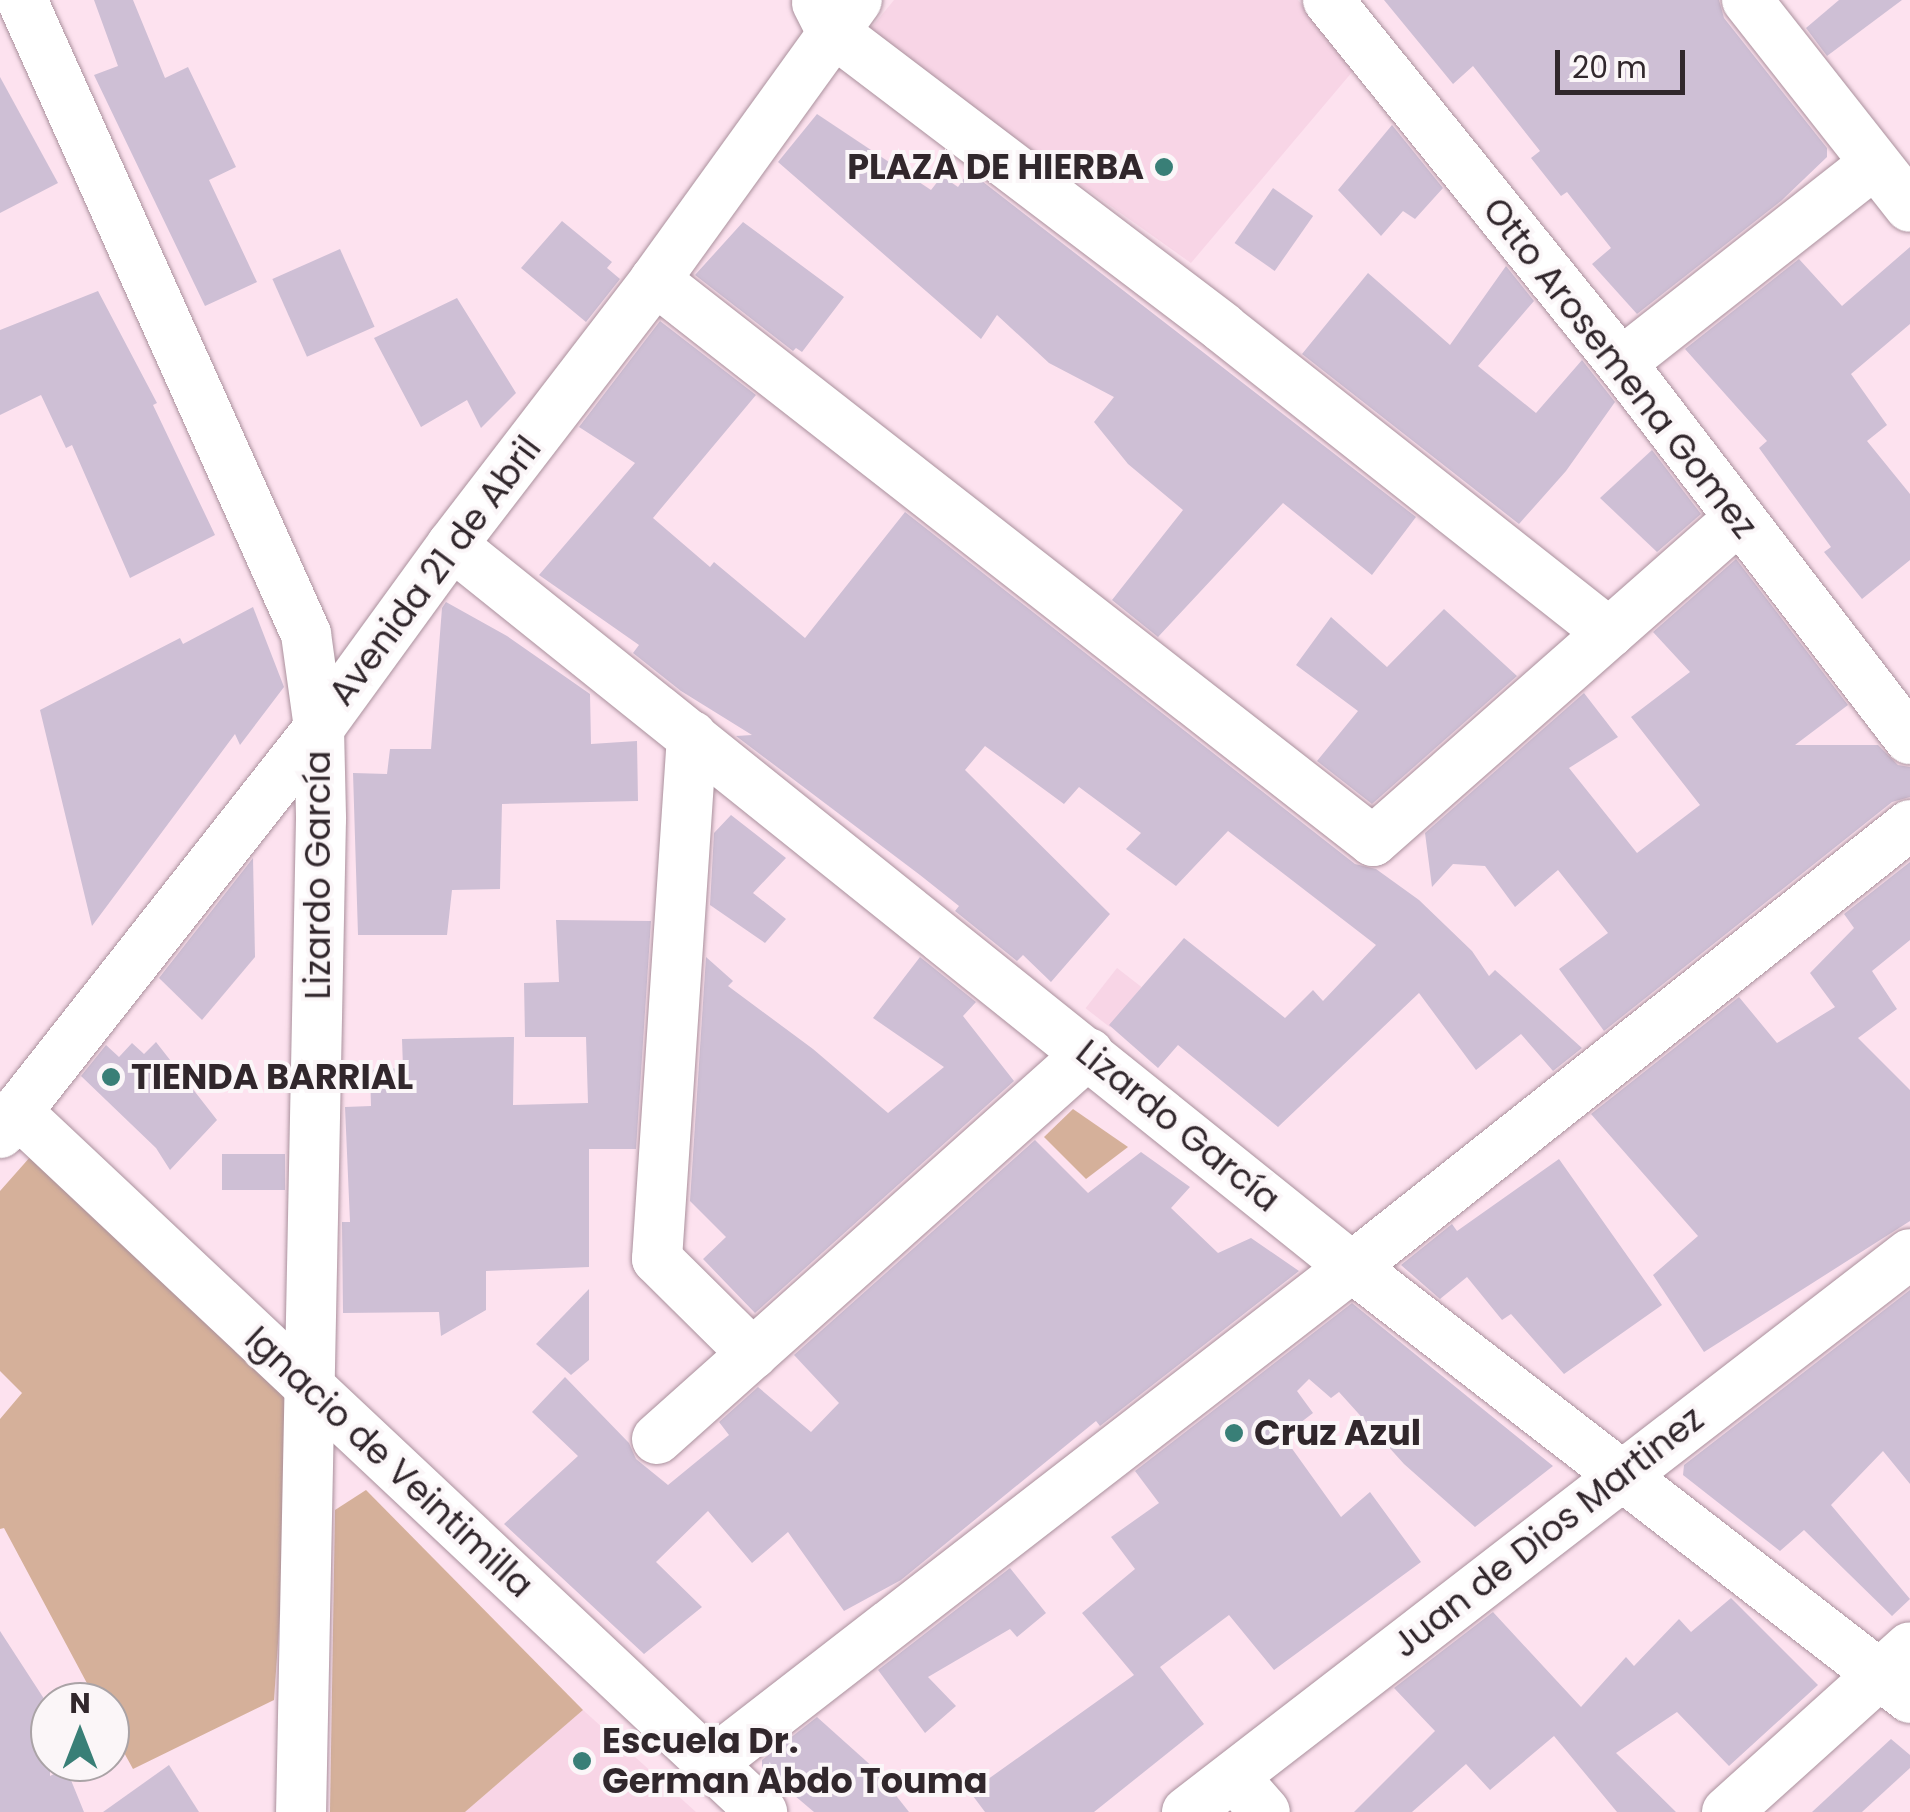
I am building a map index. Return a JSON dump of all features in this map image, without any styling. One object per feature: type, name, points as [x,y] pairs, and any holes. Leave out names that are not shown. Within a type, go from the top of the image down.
[{"type":"street","name":"Lizardo García","points":[[22,0],[306,634],[318,728],[311,1390],[301,1812]]},
{"type":"street","name":"Otto Arosemena Gomez","points":[[1328,0],[1620,363],[1910,739]]},
{"type":"street","points":[[1747,0],[1910,207]]},
{"type":"street","name":"Avenida 21 de Abril","points":[[8,1122],[318,728],[452,544],[655,280],[835,10]]},
{"type":"street","points":[[835,10],[1238,340],[1609,633]]},
{"type":"street","points":[[1620,363],[1875,163]]},
{"type":"street","points":[[655,280],[1372,841],[1738,520]]},
{"type":"street","name":"Lizardo García","points":[[452,544],[1617,1476],[1900,1673]]},
{"type":"street","points":[[692,736],[657,1260],[753,1354]]},
{"type":"street","points":[[710,1764],[1352,1267],[1910,825]]},
{"type":"street","points":[[657,1439],[1089,1053]]},
{"type":"street","name":"Ignacio de Veintimilla","points":[[8,1122],[311,1390],[762,1812]]},
{"type":"street","name":"Juan de Dios Martinez","points":[[1188,1812],[1250,1795],[1617,1476],[1910,1254]]},
{"type":"street","points":[[1727,1812],[1900,1673]]},
{"type":"shaded area","name":"PLAZA DE HIERBA","points":[[894,0],[1298,0],[1353,71],[1191,263],[867,33]]},
{"type":"shaded area","points":[[1117,968],[1141,987],[1110,1027],[1086,1008]]},
{"type":"shaded area","points":[[1073,1109],[1128,1147],[1086,1179],[1044,1137]]},
{"type":"shaded area","points":[[31,1156],[295,1397],[274,1700],[133,1769],[130,1682],[86,1682],[4,1528],[0,1529],[0,1419],[22,1393],[0,1371],[0,1191]]},
{"type":"shaded area","points":[[366,1490],[583,1710],[465,1812],[330,1812],[335,1510]]},
{"type":"shaded area","name":"Escuela Dr. German Abdo Touma","points":[[583,1710],[696,1812],[465,1812]]},
{"type":"building","points":[[94,0],[133,0],[165,78],[188,67],[236,167],[209,180],[257,282],[205,306],[94,75],[118,66]]},
{"type":"building","points":[[1384,0],[1719,0],[1724,18],[1827,148],[1827,157],[1781,201],[1637,314],[1592,264],[1611,248],[1567,192],[1561,196],[1531,158],[1540,151],[1473,66],[1453,84]]},
{"type":"building","points":[[1839,0],[1902,0],[1827,56],[1806,28]]},
{"type":"building","points":[[0,77],[58,183],[0,213]]},
{"type":"building","points":[[817,114],[931,190],[942,176],[958,187],[969,171],[1416,517],[1372,575],[1283,503],[1158,637],[1112,600],[1183,510],[1128,464],[1094,422],[1114,397],[1049,363],[997,315],[981,339],[778,162]]},
{"type":"building","points":[[1392,125],[1443,188],[1415,219],[1403,211],[1381,236],[1338,190]]},
{"type":"building","points":[[1273,188],[1313,216],[1275,271],[1235,243]]},
{"type":"building","points":[[562,221],[612,262],[607,268],[620,279],[586,322],[521,268]]},
{"type":"building","points":[[743,222],[844,297],[802,352],[796,348],[793,351],[695,275]]},
{"type":"building","points":[[1910,247],[1910,324],[1851,374],[1887,425],[1867,441],[1910,494],[1910,560],[1862,599],[1824,552],[1831,547],[1759,448],[1767,441],[1685,349],[1799,259],[1842,306]]},
{"type":"building","points":[[340,249],[375,327],[307,357],[272,279]]},
{"type":"building","points":[[1506,266],[1534,301],[1478,366],[1536,413],[1582,360],[1615,402],[1566,471],[1519,524],[1302,354],[1368,273],[1450,345]]},
{"type":"building","points":[[98,291],[157,403],[153,405],[215,535],[130,578],[72,445],[66,448],[41,395],[0,415],[0,330]]},
{"type":"building","points":[[457,298],[516,393],[481,428],[467,400],[421,427],[374,338]]},
{"type":"building","points":[[660,321],[756,395],[653,518],[710,567],[714,562],[805,638],[905,512],[1355,864],[1376,869],[1419,900],[1472,951],[1489,976],[1495,970],[1582,1048],[1553,1071],[1521,1034],[1476,1070],[1419,993],[1278,1127],[1178,1045],[1158,1068],[1109,1025],[1184,938],[1285,1018],[1313,990],[1323,1001],[1376,945],[1228,831],[1176,886],[1126,849],[1141,833],[1079,787],[1064,804],[985,746],[965,770],[1110,914],[1051,982],[1023,955],[1017,961],[955,911],[959,906],[736,736],[752,735],[681,691],[633,653],[639,645],[539,575],[635,463],[579,427]]},
{"type":"building","points":[[1652,450],[1701,514],[1657,552],[1600,498]]},
{"type":"building","points":[[1736,559],[1848,705],[1795,745],[1878,745],[1898,765],[1910,767],[1910,797],[1892,802],[1604,1031],[1559,969],[1608,933],[1558,870],[1515,907],[1485,866],[1453,864],[1432,887],[1425,833],[1584,693],[1618,737],[1569,768],[1637,853],[1700,805],[1631,717],[1690,672],[1653,632]]},
{"type":"building","points":[[446,602],[507,636],[590,694],[591,744],[637,741],[638,801],[502,804],[500,889],[452,890],[447,935],[358,935],[353,773],[387,774],[390,749],[431,749],[442,608]]},
{"type":"building","points":[[253,607],[284,687],[240,745],[235,734],[92,926],[40,710],[180,638],[183,644]]},
{"type":"building","points":[[1444,609],[1517,676],[1372,804],[1317,761],[1358,711],[1296,665],[1331,617],[1387,667]]},
{"type":"building","points":[[731,815],[786,858],[753,893],[786,919],[765,943],[710,905],[714,833]]},
{"type":"building","points":[[253,858],[255,957],[202,1020],[159,978]]},
{"type":"building","points":[[1910,862],[1910,940],[1872,971],[1897,1009],[1858,1038],[1910,1090],[1910,1221],[1704,1352],[1653,1275],[1698,1236],[1591,1114],[1739,997],[1777,1043],[1835,1007],[1810,973],[1854,928],[1844,914]]},
{"type":"building","points":[[556,920],[651,921],[636,1149],[589,1149],[589,1267],[486,1271],[486,1310],[441,1336],[439,1312],[343,1313],[342,1222],[350,1222],[345,1107],[371,1106],[370,1070],[403,1068],[402,1039],[514,1037],[513,1105],[588,1103],[586,1037],[525,1037],[524,983],[559,982]]},
{"type":"building","points":[[706,957],[733,981],[728,986],[813,1049],[888,1113],[944,1067],[873,1018],[920,957],[976,1002],[963,1016],[1014,1081],[755,1313],[703,1259],[726,1237],[690,1201]]},
{"type":"building","points":[[156,1042],[217,1120],[170,1170],[156,1148],[81,1076],[106,1045],[119,1057],[132,1043],[144,1054]]},
{"type":"building","points":[[1035,1140],[1088,1193],[1141,1152],[1190,1187],[1171,1208],[1218,1253],[1251,1238],[1299,1271],[1100,1426],[1096,1421],[901,1580],[844,1611],[788,1532],[752,1563],[708,1511],[656,1562],[702,1607],[644,1654],[504,1524],[578,1456],[532,1412],[565,1377],[629,1443],[636,1459],[668,1485],[729,1435],[719,1422],[758,1387],[811,1432],[839,1403],[794,1355]]},
{"type":"building","points":[[222,1154],[285,1154],[285,1190],[222,1190]]},
{"type":"building","points":[[1559,1159],[1662,1305],[1564,1374],[1511,1314],[1502,1320],[1467,1277],[1440,1299],[1401,1265],[1452,1224],[1457,1231]]},
{"type":"building","points":[[589,1289],[589,1360],[571,1375],[536,1344]]},
{"type":"building","points":[[1910,1290],[1910,1484],[1883,1451],[1831,1505],[1910,1599],[1892,1616],[1804,1530],[1780,1551],[1683,1475],[1684,1465]]},
{"type":"building","points":[[1352,1303],[1553,1466],[1475,1527],[1404,1464],[1339,1392],[1331,1398],[1309,1379],[1297,1391],[1313,1413],[1283,1436],[1341,1517],[1370,1492],[1421,1562],[1274,1670],[1229,1615],[1160,1667],[1204,1724],[1094,1812],[985,1812],[970,1792],[1134,1675],[1082,1613],[1135,1569],[1111,1537],[1159,1503],[1135,1471]]},
{"type":"building","points":[[1010,1568],[1046,1613],[1017,1637],[1010,1629],[928,1677],[956,1706],[925,1733],[878,1670]]},
{"type":"building","points":[[1731,1598],[1818,1685],[1729,1766],[1677,1712],[1616,1753],[1676,1812],[1617,1812],[1554,1736],[1490,1790],[1466,1764],[1412,1812],[1354,1812],[1435,1731],[1394,1688],[1493,1612],[1581,1707],[1626,1657],[1634,1666],[1679,1619],[1691,1632]]},
{"type":"building","points":[[0,1631],[33,1682],[30,1682],[30,1782],[72,1782],[84,1812],[0,1812]]},
{"type":"building","points":[[817,1717],[875,1769],[909,1812],[814,1812],[762,1768],[762,1760]]},
{"type":"building","points":[[1891,1739],[1910,1755],[1910,1768],[1862,1812],[1812,1812]]},
{"type":"building","points":[[169,1765],[199,1812],[103,1812]]},
{"type":"place","name":"PLAZA DE HIERBA","points":[[1164,167]]},
{"type":"place","name":"TIENDA BARRIAL","points":[[111,1077]]},
{"type":"place","name":"Cruz Azul","points":[[1234,1433]]},
{"type":"place","name":"Escuela Dr. German Abdo Touma","points":[[582,1761]]}]
